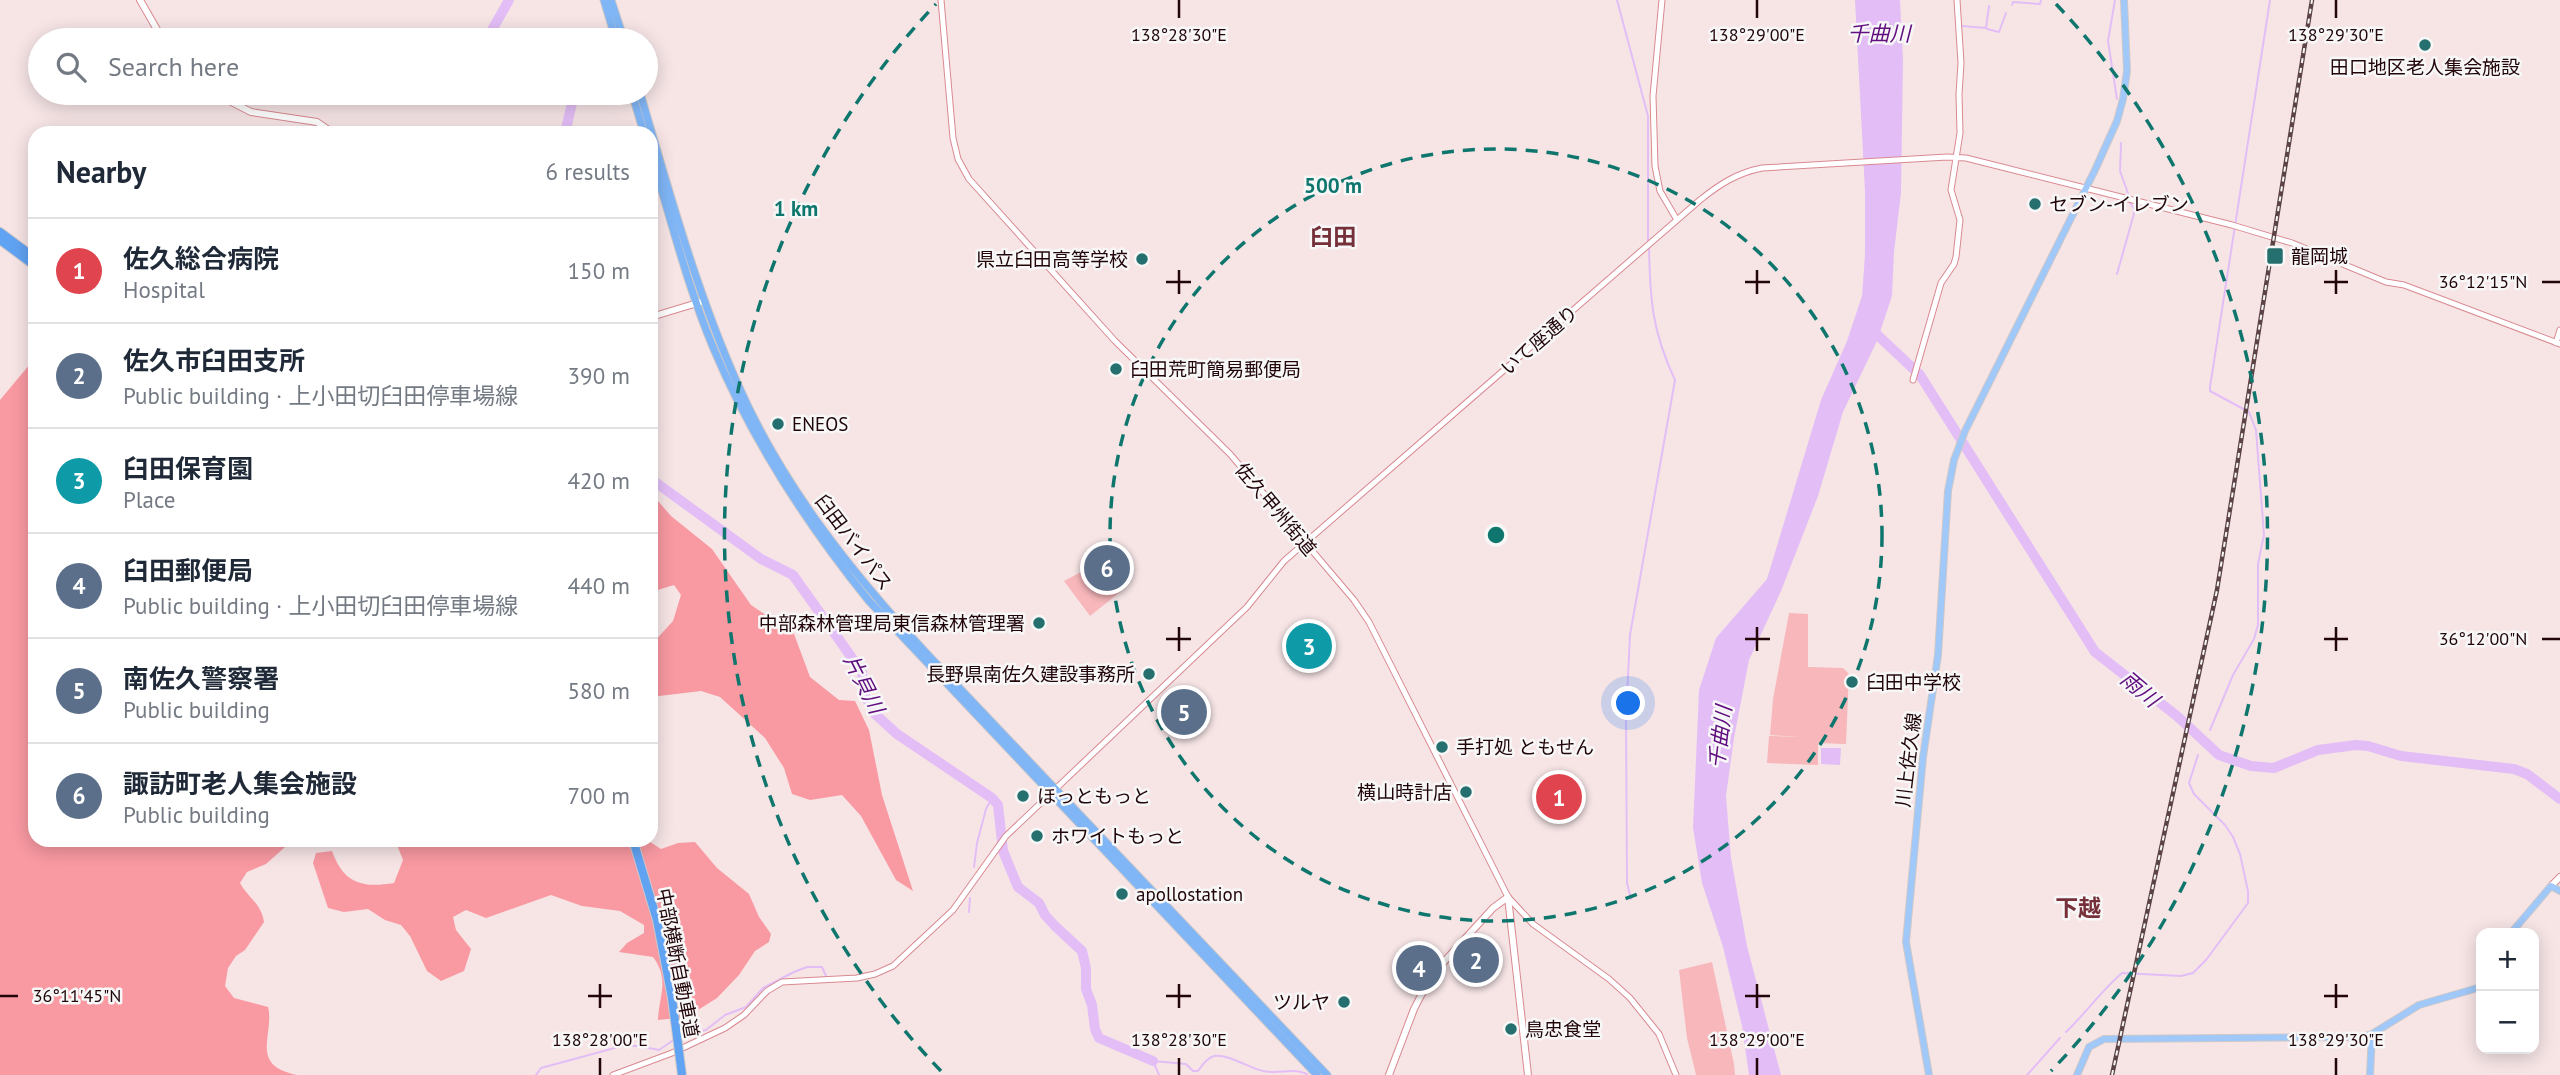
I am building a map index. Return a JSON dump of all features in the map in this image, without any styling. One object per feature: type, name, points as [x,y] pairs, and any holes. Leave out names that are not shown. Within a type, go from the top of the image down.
[{"type":"highway","points":[[604,0],[612,28]]},
{"type":"highway","points":[[611,0],[620,28]]},
{"type":"highway","points":[[636,105],[642,126]]},
{"type":"highway","name":"臼田バイパス","points":[[644,105],[650,126]]},
{"type":"highway","name":"臼田バイパス","points":[[658,155],[701,302]]},
{"type":"highway","name":"臼田バイパス","points":[[658,175],[701,302],[738,386],[780,465],[833,545],[875,597],[927,654],[1317,1075]]},
{"type":"highway","points":[[0,232],[28,253]]},
{"type":"highway","points":[[0,240],[28,261]]},
{"type":"highway","name":"臼田バイパス","points":[[1053,791],[1327,1075]]},
{"type":"highway","name":"中部横断自動車道","points":[[634,847],[657,919],[672,998],[682,1075]]},
{"type":"main road","points":[[141,0],[156,28]]},
{"type":"main road","name":"川上佐久線","points":[[1929,1075],[1906,942],[1923,757],[1937,655],[1948,491],[1965,430],[2109,141],[2123,99],[2127,61],[2124,0]]},
{"type":"main road","points":[[237,105],[251,112],[317,122],[323,126]]},
{"type":"main road","points":[[658,315],[701,302]]},
{"type":"main road","points":[[2515,928],[2560,877]]},
{"type":"main road","points":[[2551,886],[2560,891]]},
{"type":"main road","points":[[1389,1075],[1413,1009],[1431,976],[1493,908],[1508,897]]},
{"type":"main road","name":"佐久甲州街道","points":[[1508,897],[1528,1075]]},
{"type":"main road","points":[[2077,1075],[2089,1047],[2099,1041],[2354,1038],[2372,1034],[2419,1005],[2476,988]]},
{"type":"main road","points":[[2370,1075],[2372,1034]]},
{"type":"street","name":"佐久甲州街道","points":[[941,0],[953,138],[958,159],[969,179],[1115,341],[1230,454],[1354,600],[1369,622],[1508,897]]},
{"type":"street","points":[[1662,0],[1653,96],[1655,166],[1660,191],[1677,220]]},
{"type":"street","points":[[1913,380],[1941,283],[1956,257],[1960,220],[1951,191],[1960,133],[1961,63],[1957,0]]},
{"type":"street","name":"いて座通り","points":[[613,1075],[672,1053],[725,1028],[744,1015],[766,991],[782,982],[857,978],[893,966],[953,910],[1006,836],[1247,607],[1276,569],[1723,182],[1740,173],[1762,168],[1957,157]]},
{"type":"street","points":[[1957,157],[1999,165],[2292,243],[2386,282],[2404,285],[2558,343],[2560,331]]},
{"type":"street","points":[[1508,897],[1533,924],[1609,979],[1630,998],[1660,1034],[1676,1075]]},
{"type":"shaded area","points":[[28,366],[28,847],[285,847],[266,864],[247,872],[240,883],[257,906],[264,922],[245,950],[236,956],[228,968],[225,986],[234,998],[268,1007],[268,1056],[273,1064],[282,1070],[297,1075],[0,1075],[0,400]]},
{"type":"shaded area","points":[[658,501],[671,516],[712,549],[751,605],[794,634],[810,677],[839,700],[855,701],[869,730],[882,795],[913,891],[896,880],[861,816],[842,795],[810,800],[792,794],[784,768],[765,738],[720,697],[701,691],[658,696],[658,637],[673,621],[681,595],[674,585],[658,590]]},
{"type":"shaded area","points":[[1094,565],[1120,592],[1090,616],[1064,581]]},
{"type":"shaded area","points":[[1789,613],[1808,614],[1808,667],[1843,668],[1849,674],[1846,744],[1818,743],[1818,765],[1767,763],[1769,736],[1801,737],[1770,735],[1773,699]]},
{"type":"shaded area","points":[[695,842],[717,868],[749,894],[759,917],[771,934],[769,942],[755,951],[739,975],[717,998],[687,1017],[658,1020],[662,980],[658,965],[653,957],[619,952],[627,943],[644,933],[644,925],[620,911],[582,906],[551,895],[486,918],[466,910],[453,917],[456,930],[471,949],[464,971],[441,981],[427,971],[410,936],[401,925],[385,920],[368,909],[344,912],[328,908],[313,863],[316,853],[332,851],[348,877],[372,885],[394,883],[403,860],[398,847],[661,849],[678,843]]},
{"type":"shaded area","points":[[1712,962],[1735,1075],[1696,1075],[1687,1038],[1679,970]]},
{"type":"water","name":"千曲川","points":[[1855,0],[1900,0],[1903,61],[1901,193],[1892,296],[1877,341],[1843,412],[1818,496],[1781,591],[1749,660],[1734,738],[1726,796],[1731,858],[1747,946],[1781,1075],[1749,1075],[1742,1026],[1723,947],[1702,883],[1693,828],[1699,690],[1716,638],[1767,579],[1821,400],[1847,341],[1862,296],[1865,192]]},
{"type":"water","points":[[1821,748],[1841,748],[1840,765],[1821,764]]},
{"type":"waterway","name":"片貝川","points":[[493,28],[509,0]]},
{"type":"waterway","points":[[1617,0],[1648,116],[1648,241]]},
{"type":"waterway","points":[[2012,5],[2013,2],[2040,4],[2041,0]]},
{"type":"waterway","points":[[2115,0],[2108,41],[2117,99]]},
{"type":"waterway","points":[[2210,730],[2233,675],[2254,639],[2258,625],[2258,564],[2264,535],[2256,430],[2249,412],[2210,391],[2210,387],[2270,0]]},
{"type":"waterway","points":[[1962,26],[1986,28],[1989,6]]},
{"type":"waterway","points":[[1987,29],[1999,32],[2006,13]]},
{"type":"waterway","name":"片貝川","points":[[567,126],[572,105]]},
{"type":"waterway","points":[[2121,143],[2120,171],[2129,196]]},
{"type":"waterway","points":[[2117,274],[2135,210],[2130,203]]},
{"type":"waterway","points":[[1631,899],[1627,883],[1626,718],[1630,635],[1675,380],[1661,346],[1654,315],[1649,247]]},
{"type":"waterway","name":"雨川","points":[[1870,328],[1920,375],[2095,652],[2177,716],[2219,755],[2251,766],[2274,768],[2318,750],[2368,746],[2401,756],[2514,769],[2527,774],[2560,799]]},
{"type":"waterway","name":"片貝川","points":[[658,484],[761,559],[793,575],[862,672],[864,694],[875,714],[897,734],[992,798],[998,805],[1003,851],[1018,887],[1039,903],[1045,915],[1082,951],[1086,968],[1086,989],[1099,1038],[1153,1061]]},
{"type":"waterway","points":[[2066,1032],[2122,973],[2181,976],[2193,973],[2206,960],[2248,903],[2240,854],[2233,837],[2225,825],[2194,794],[2189,783],[2198,755]]},
{"type":"waterway","points":[[974,867],[977,843],[986,809],[992,798]]},
{"type":"waterway","points":[[969,912],[970,898]]},
{"type":"waterway","points":[[680,1036],[706,1030],[725,1015],[746,1007],[763,988],[794,972],[807,967],[822,967],[826,976]]},
{"type":"waterway","points":[[2027,1075],[2060,1038]]},
{"type":"waterway","points":[[536,1075],[541,1068],[622,1046],[659,1050],[675,1039]]},
{"type":"waterway","points":[[1159,1075],[1153,1061],[1186,1064],[1193,1071],[1198,1071],[1214,1056],[1232,1059],[1263,1071],[1296,1071],[1307,1074]]},
{"type":"railway","points":[[2112,1075],[2217,590],[2312,0]]},
{"type":"place","name":"田口地区老人集会施設","points":[[2425,45]]},
{"type":"place","name":"セブン-イレブン","points":[[2035,204]]},
{"type":"place","name":"龍岡城","points":[[2275,256]]},
{"type":"place","name":"県立臼田高等学校","points":[[1142,259]]},
{"type":"place","name":"臼田荒町簡易郵便局","points":[[1116,369]]},
{"type":"place","name":"ENEOS","points":[[778,424]]},
{"type":"place","name":"諏訪町老人集会施設","points":[[1107,568]]},
{"type":"place","name":"中部森林管理局東信森林管理署","points":[[1039,623]]},
{"type":"place","name":"臼田保育園","points":[[1309,646]]},
{"type":"place","name":"長野県南佐久建設事務所","points":[[1149,674]]},
{"type":"place","name":"臼田中学校","points":[[1852,682]]},
{"type":"place","name":"南佐久警察署","points":[[1184,712]]},
{"type":"place","name":"手打処 ともせん","points":[[1442,747]]},
{"type":"place","name":"横山時計店","points":[[1466,792]]},
{"type":"place","name":"ほっともっと","points":[[1023,796]]},
{"type":"place","name":"佐久総合病院","points":[[1559,797]]},
{"type":"place","name":"ホワイトもっと","points":[[1037,836]]},
{"type":"place","name":"apollostation","points":[[1122,894]]},
{"type":"place","name":"佐久市臼田支所","points":[[1476,960]]},
{"type":"place","name":"臼田郵便局","points":[[1419,968]]},
{"type":"place","name":"ツルヤ","points":[[1344,1002]]},
{"type":"place","name":"鳥忠食堂","points":[[1511,1029]]},
{"type":"district","name":"臼田","points":[[1333,236]]},
{"type":"district","name":"下越","points":[[2078,907]]}]
